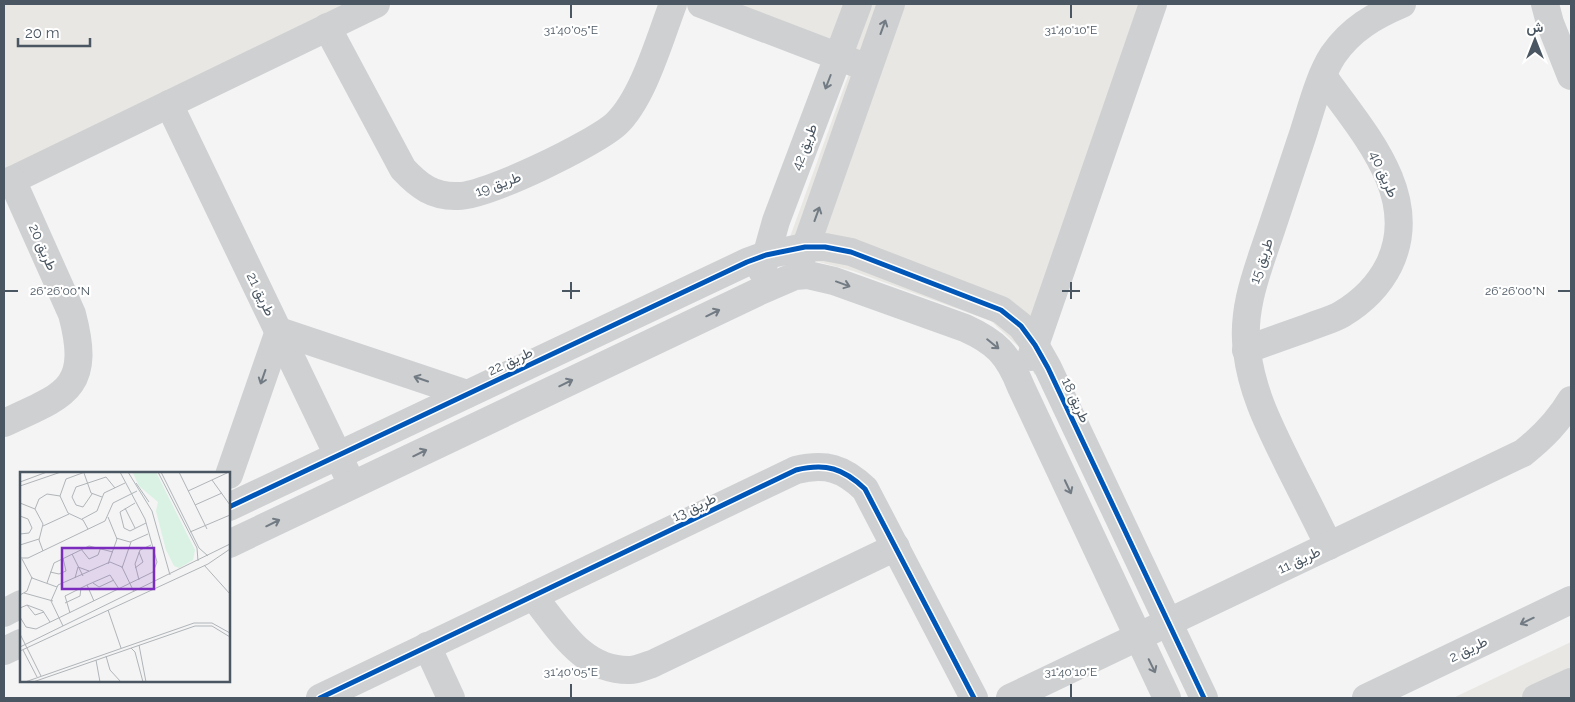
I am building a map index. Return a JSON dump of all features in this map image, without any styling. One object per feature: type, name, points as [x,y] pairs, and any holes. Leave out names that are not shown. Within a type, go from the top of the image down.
[{"type":"street","points":[[8,182],[376,4]]},
{"type":"street","name":"طريق 19","points":[[328,27],[403,169],[418,185],[438,194],[459,197],[481,191],[557,159],[616,124],[630,106],[644,78],[673,4]]},
{"type":"street","points":[[701,4],[868,68]]},
{"type":"street","name":"طريق 42","points":[[758,292],[776,220],[858,4]]},
{"type":"street","points":[[795,276],[891,4]]},
{"type":"street","points":[[1021,387],[1153,4]]},
{"type":"street","name":"طريق 15","points":[[1329,546],[1263,414],[1252,382],[1246,350],[1248,311],[1254,280],[1323,76],[1336,51],[1344,40],[1359,26],[1377,14],[1402,4]]},
{"type":"street","points":[[1545,4],[1550,23],[1571,76]]},
{"type":"street","name":"طريق 40","points":[[1246,350],[1342,314],[1364,298],[1384,277],[1396,251],[1400,223],[1396,195],[1384,166],[1368,139],[1323,76]]},
{"type":"street","name":"طريق 21","points":[[169,104],[352,485]]},
{"type":"street","name":"طريق 20","points":[[4,422],[50,402],[62,394],[71,384],[77,372],[79,353],[78,333],[72,314],[8,182]]},
{"type":"street","name":"طريق 18","points":[[805,247],[825,247],[851,252],[1001,310],[1021,326],[1035,345],[1048,368],[1204,698]]},
{"type":"street","name":"طريق 22","points":[[230,507],[766,254],[805,247]]},
{"type":"street","points":[[230,544],[758,292],[795,276],[808,275],[834,281],[965,328],[984,336],[1000,350],[1013,367],[1167,698]]},
{"type":"street","points":[[230,472],[279,331],[467,394]]},
{"type":"street","name":"طريق 11","points":[[1010,698],[1523,453],[1544,436],[1562,416],[1571,400]]},
{"type":"street","name":"طريق 13","points":[[324,697],[796,470],[826,467],[841,471],[865,489],[974,698]]},
{"type":"street","points":[[533,596],[576,650],[591,661],[611,669],[632,670],[652,664],[896,546]]},
{"type":"street","name":"طريق 2","points":[[1366,698],[1571,600]]},
{"type":"street","points":[[4,612],[20,604]]},
{"type":"street","points":[[4,651],[20,643]]},
{"type":"street","points":[[427,646],[452,698]]},
{"type":"street","points":[[1536,698],[1571,682]]},
{"type":"shaded area","points":[[4,4],[359,4],[4,175]]},
{"type":"shaded area","points":[[724,4],[1166,4],[1035,375],[1018,346],[991,321],[853,271],[819,262],[781,262],[856,54]]},
{"type":"shaded area","points":[[1571,642],[1571,698],[1453,698]]},
{"type":"cycle path","points":[[230,507],[747,262],[766,255],[805,247],[825,247],[851,252],[1001,310],[1021,326],[1035,345],[1048,368],[1204,698]]},
{"type":"cycle path","points":[[320,698],[796,470],[816,467],[825,467],[841,472],[865,489],[974,698]]}]
